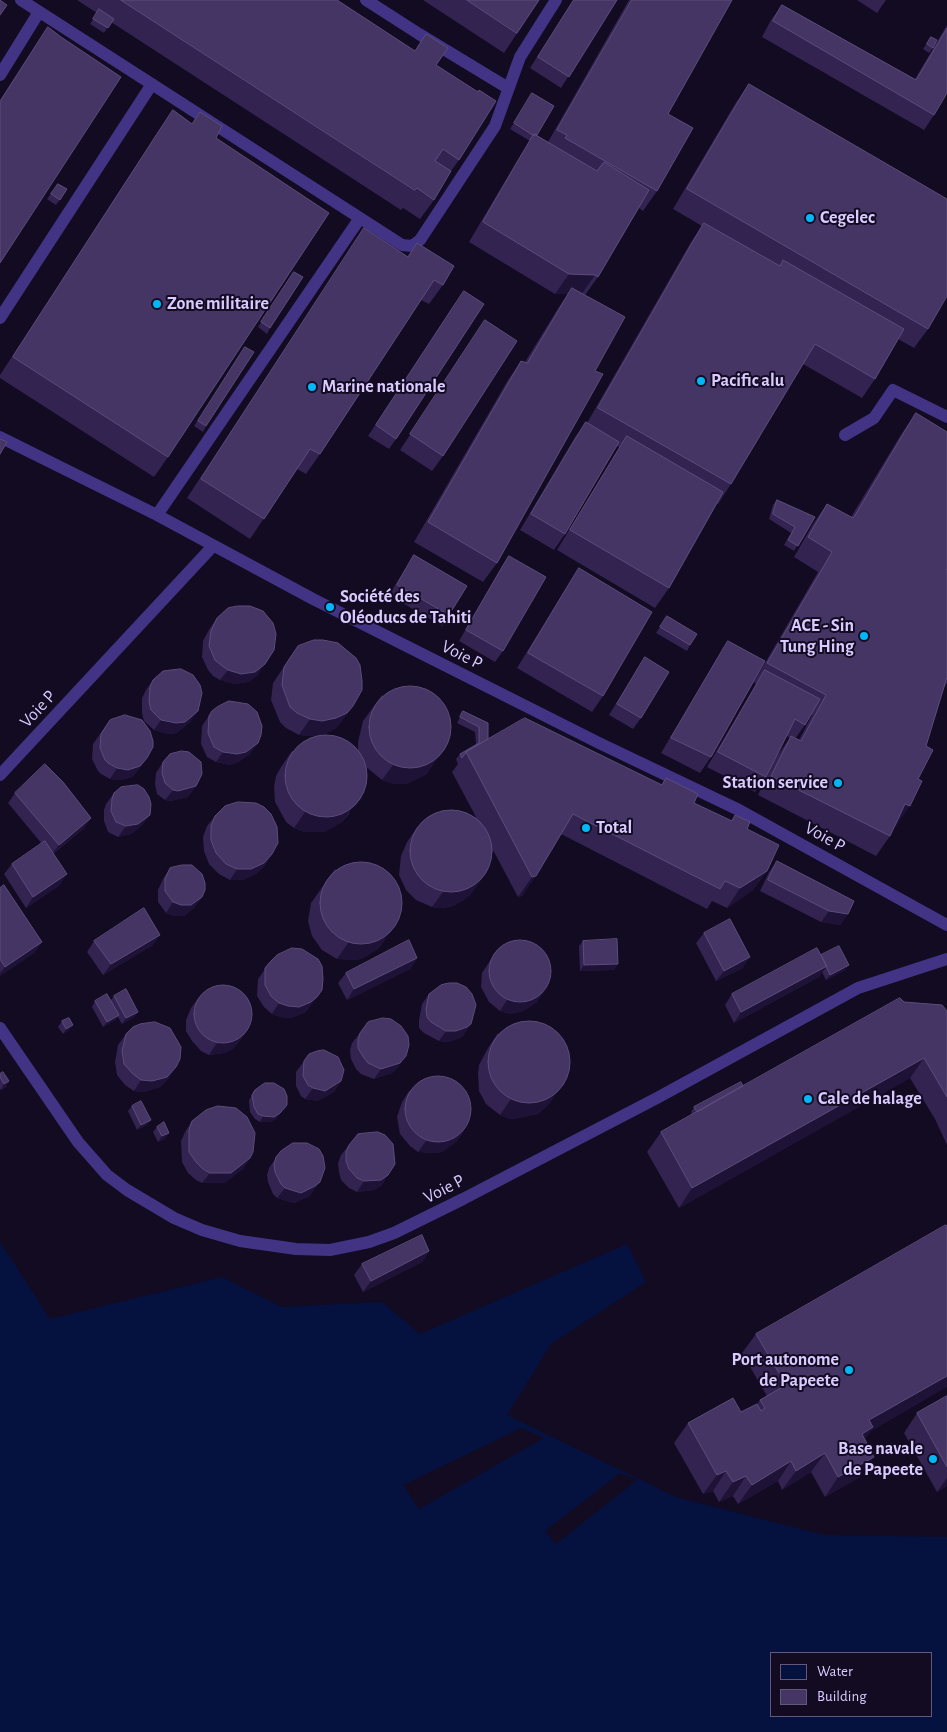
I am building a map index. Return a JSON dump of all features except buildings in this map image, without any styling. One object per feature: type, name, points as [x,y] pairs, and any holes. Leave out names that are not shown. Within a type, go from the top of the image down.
[{"type":"lane","points":[[21,0],[402,245],[412,246],[420,240],[495,126],[520,57],[556,0]]},
{"type":"lane","points":[[366,0],[508,88]]},
{"type":"lane","points":[[0,75],[39,12]]},
{"type":"lane","points":[[0,318],[152,84]]},
{"type":"lane","points":[[157,515],[360,218]]},
{"type":"lane","points":[[846,435],[874,418],[893,390],[947,417]]},
{"type":"lane","points":[[0,436],[157,515],[213,546]]},
{"type":"lane","name":"Voie P","points":[[0,775],[213,546],[599,743],[739,810],[947,924]]},
{"type":"lane","name":"Voie P","points":[[0,1028],[78,1142],[107,1175],[121,1186],[174,1218],[202,1230],[257,1244],[296,1249],[330,1250],[369,1242],[394,1233],[624,1116],[858,988],[947,959]]},
{"type":"water","points":[[0,1242],[50,1319],[222,1277],[282,1307],[382,1302],[420,1334],[627,1244],[646,1282],[551,1344],[507,1415],[676,1497],[824,1535],[947,1537],[947,1732],[0,1732]]},
{"type":"pier","points":[[521,1428],[544,1438],[419,1509],[403,1485]]},
{"type":"pier","points":[[620,1473],[637,1480],[556,1544],[545,1531]]},
{"type":"place","name":"Cegelec","points":[[810,218]]},
{"type":"place","name":"Zone militaire","points":[[157,304]]},
{"type":"place","name":"Pacific alu","points":[[701,381]]},
{"type":"place","name":"Marine nationale","points":[[312,387]]},
{"type":"place","name":"Société des Oléoducs de Tahiti","points":[[330,607]]},
{"type":"place","name":"ACE - Sin Tung Hing","points":[[864,636]]},
{"type":"place","name":"Station service","points":[[838,783]]},
{"type":"place","name":"Total","points":[[586,828]]},
{"type":"place","name":"Cale de halage","points":[[808,1099]]},
{"type":"place","name":"Port autonome de Papeete","points":[[849,1370]]},
{"type":"place","name":"Base navale de Papeete","points":[[933,1459]]}]
